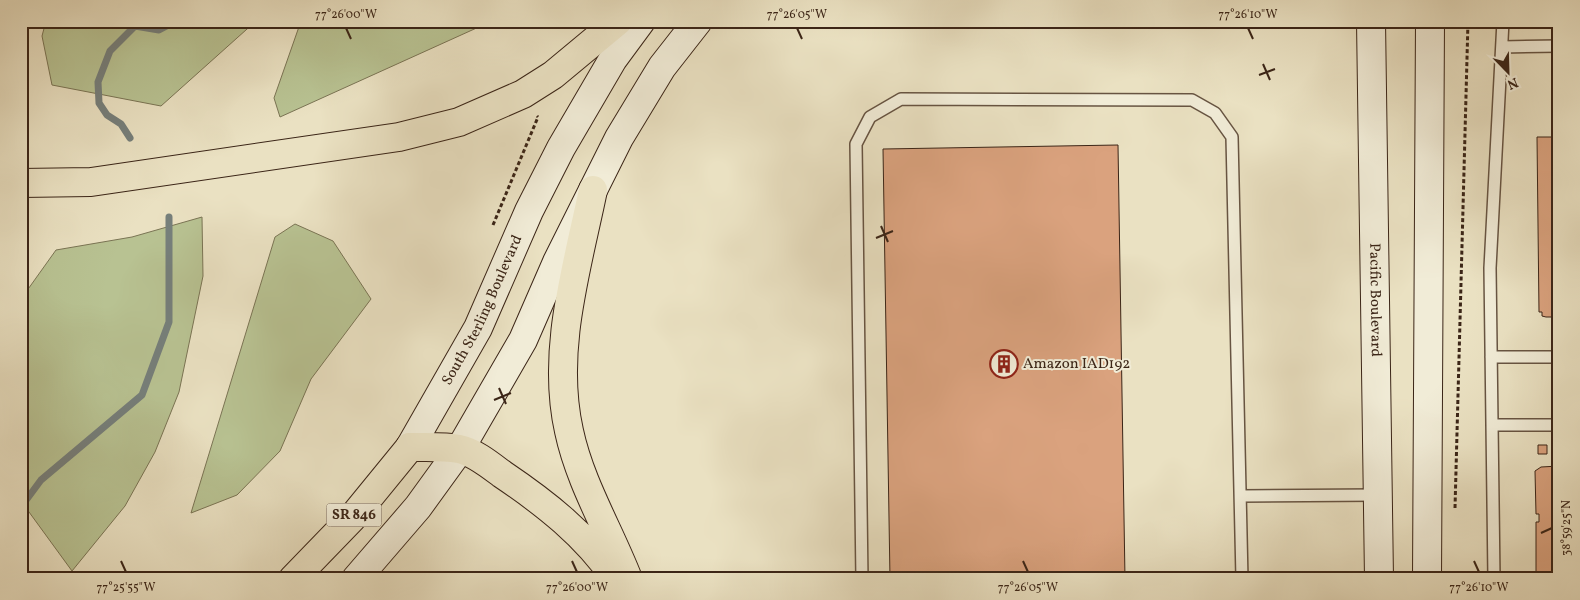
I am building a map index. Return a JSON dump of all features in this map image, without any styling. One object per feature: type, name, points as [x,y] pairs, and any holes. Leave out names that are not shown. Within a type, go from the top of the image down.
[{"type":"main road","points":[[21,183],[91,182],[399,137],[459,122],[523,94],[552,75],[618,21]]},
{"type":"main road","name":"South Sterling Boulevard","points":[[282,575],[352,518],[410,446],[478,328],[529,211],[561,148],[613,59],[641,21]]},
{"type":"main road","name":"SR 846","points":[[356,579],[418,506],[460,449],[523,340],[557,262],[619,138],[662,67],[698,21]]},
{"type":"main road","name":"Pacific Boulevard","points":[[1371,21],[1378,579]]},
{"type":"main road","points":[[1427,579],[1430,21]]},
{"type":"main road","points":[[593,190],[566,323],[562,374],[568,430],[584,481],[614,543],[628,579]]},
{"type":"main road","points":[[410,446],[460,449],[485,462],[540,500],[602,558],[616,579]]},
{"type":"lane","points":[[1494,579],[1490,268],[1503,21]]},
{"type":"lane","points":[[1502,47],[1559,46]]},
{"type":"lane","points":[[862,579],[856,144],[870,117],[901,98],[1192,100],[1215,113],[1232,137],[1242,496],[1242,579]]},
{"type":"lane","points":[[1491,357],[1559,357]]},
{"type":"lane","points":[[1492,426],[1559,425]]},
{"type":"lane","points":[[1242,496],[1377,495]]},
{"type":"path","points":[[1455,517],[1468,21]]},
{"type":"path","points":[[490,232],[538,118],[523,94]]},
{"type":"path","points":[[261,579],[282,575]]},
{"type":"green space","points":[[46,21],[256,21],[161,106],[52,85],[42,36]]},
{"type":"green space","points":[[301,21],[492,21],[280,117],[274,98]]},
{"type":"green space","points":[[202,217],[203,276],[179,392],[155,452],[125,506],[72,571],[21,501],[21,299],[56,250],[132,237]]},
{"type":"green space","points":[[295,224],[333,241],[371,299],[311,379],[280,451],[237,495],[191,513],[275,237]]},
{"type":"building","points":[[1537,137],[1559,137],[1559,317],[1542,316],[1542,312],[1539,312]]},
{"type":"building","name":"Amazon IAD192","points":[[1118,145],[1125,579],[890,579],[883,149]]},
{"type":"building","points":[[1538,445],[1547,445],[1547,454],[1538,454]]},
{"type":"building","points":[[1559,466],[1559,579],[1536,579],[1536,522],[1539,522],[1539,514],[1536,514],[1535,471],[1541,467]]},
{"type":"waterway","points":[[130,138],[121,124],[107,115],[99,103],[98,82],[110,51],[135,26],[159,30],[176,21]]},
{"type":"waterway","points":[[21,507],[41,480],[142,395],[169,322],[169,217]]},
{"type":"place","name":"Amazon IAD192","points":[[1004,364]]}]
